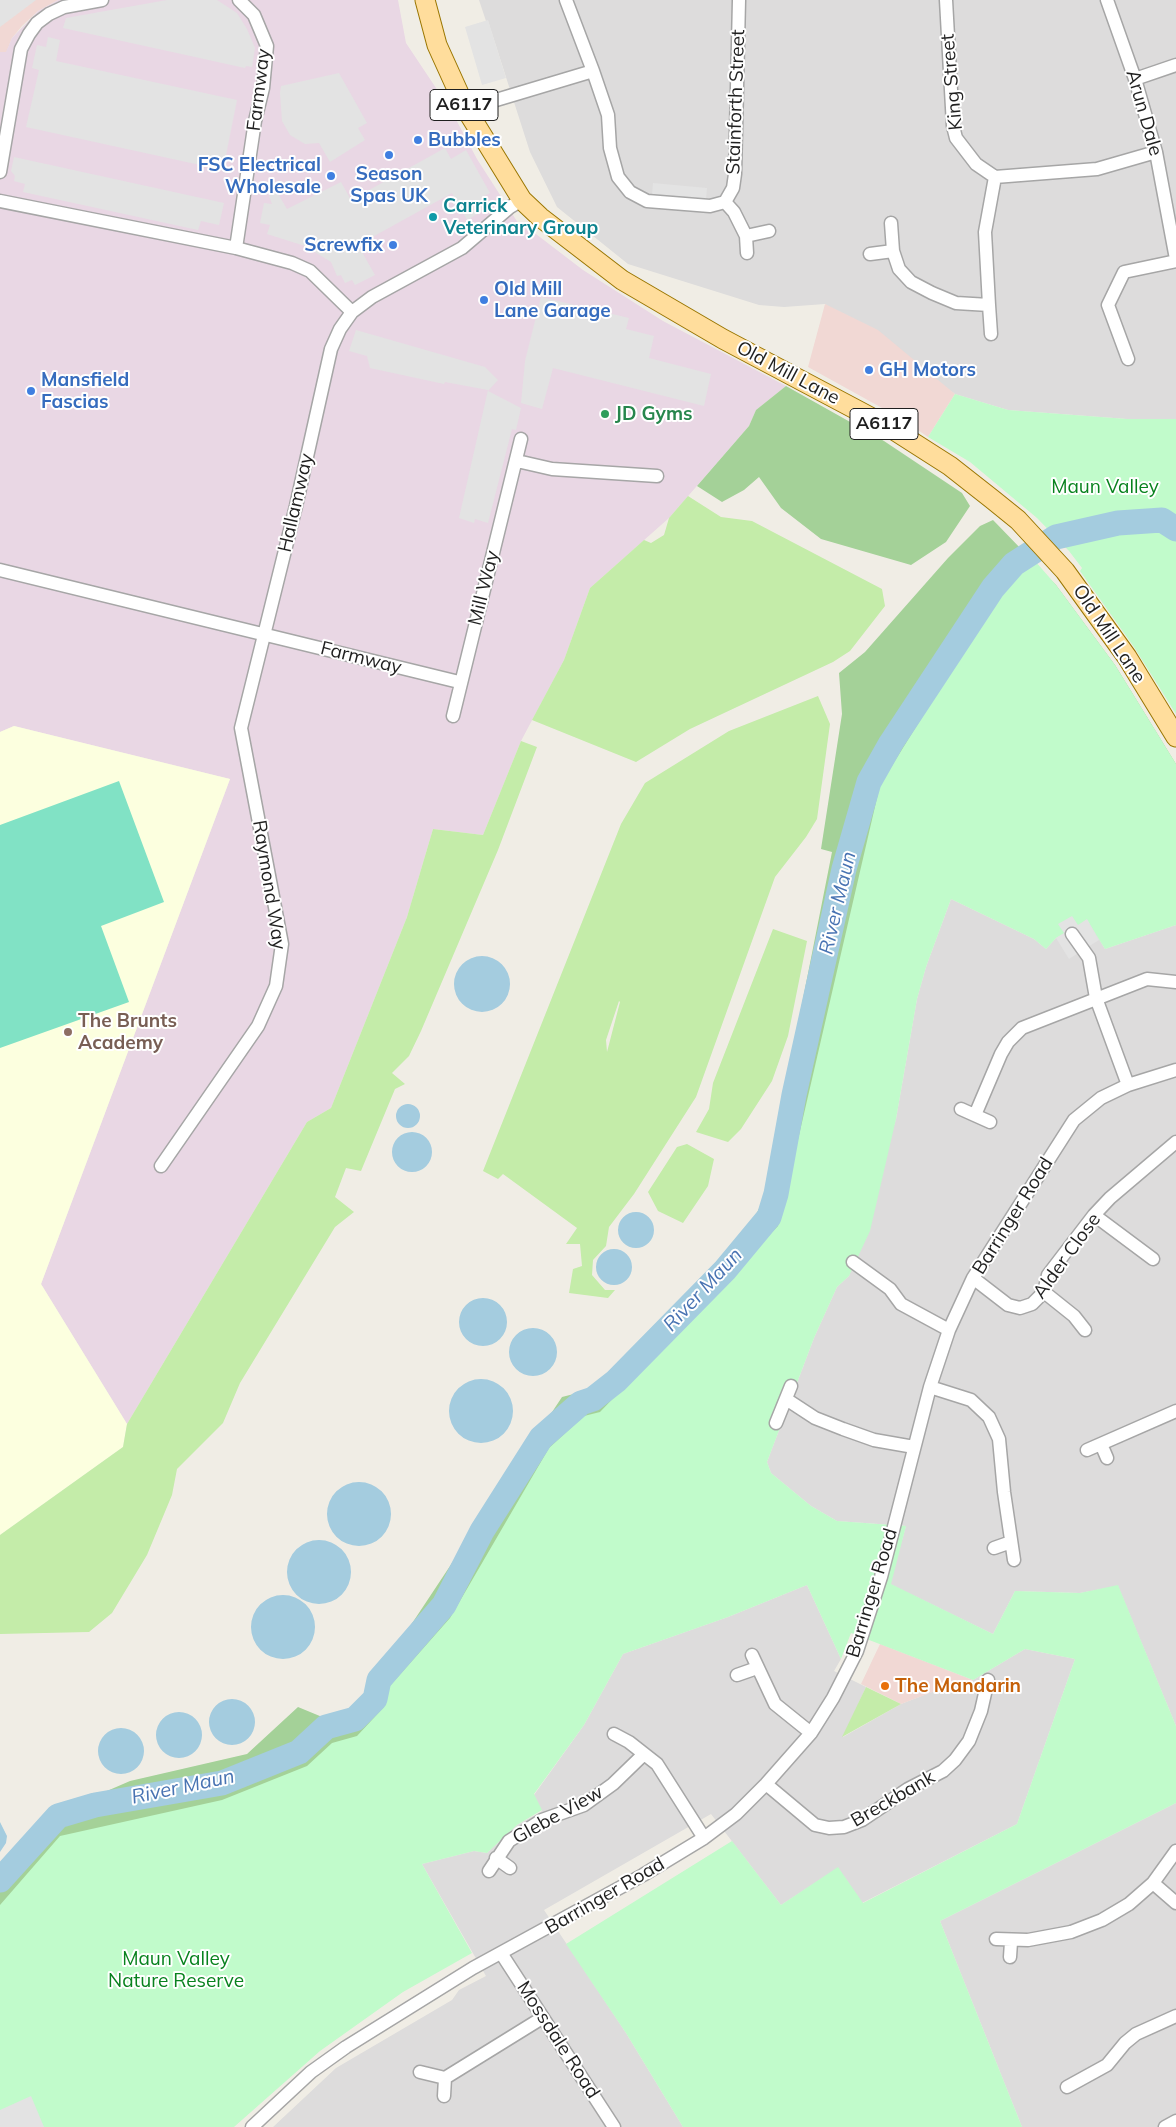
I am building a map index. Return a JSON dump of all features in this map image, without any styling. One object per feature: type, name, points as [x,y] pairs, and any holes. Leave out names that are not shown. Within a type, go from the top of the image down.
[{"type":"main road","name":"Old Mill Lane","points":[[425,0],[437,45],[466,110],[522,200],[540,217],[622,280],[723,339],[889,427],[950,466],[992,499],[1030,533],[1056,560],[1127,657],[1176,737]]},
{"type":"street","points":[[0,172],[21,49],[29,34],[37,22],[64,7],[102,0]]},
{"type":"street","name":"Farmway","points":[[236,248],[255,121],[263,88],[267,46],[254,15],[239,0]]},
{"type":"street","points":[[566,0],[608,115],[610,148],[618,177],[630,192],[647,201],[710,206],[725,202],[734,212],[746,236],[748,253]]},
{"type":"street","name":"Stainforth Street","points":[[725,202],[733,188],[735,174],[739,0]]},
{"type":"street","name":"King Street","points":[[946,0],[953,126],[956,138],[976,164],[996,177]]},
{"type":"street","name":"Arun Dale","points":[[1108,0],[1135,79],[1156,152],[1176,260]]},
{"type":"street","points":[[1135,79],[1176,65]]},
{"type":"street","points":[[466,110],[593,71]]},
{"type":"street","points":[[991,334],[985,232],[996,177],[1097,169],[1156,152]]},
{"type":"street","name":"Hallamway","points":[[264,633],[296,506],[332,349],[340,329],[352,312],[372,297],[462,248],[510,207],[522,200]]},
{"type":"street","points":[[0,201],[236,248],[292,263],[310,271],[352,312]]},
{"type":"street","points":[[891,223],[892,251],[899,269],[918,286],[956,303],[989,305]]},
{"type":"street","points":[[746,236],[769,230]]},
{"type":"street","points":[[870,254],[892,251]]},
{"type":"street","points":[[1128,359],[1108,305],[1124,272],[1176,260]]},
{"type":"street","name":"Mill Way","points":[[453,716],[521,439]]},
{"type":"street","points":[[517,461],[552,469],[657,476]]},
{"type":"street","points":[[0,570],[264,633]]},
{"type":"street","name":"Farmway","points":[[264,633],[460,682]]},
{"type":"street","name":"Raymond Way","points":[[161,1166],[258,1026],[276,986],[282,944],[241,728],[264,633]]},
{"type":"street","points":[[1072,934],[1089,958],[1096,998],[1128,1085]]},
{"type":"street","points":[[975,1115],[998,1060],[1008,1042],[1022,1028],[1147,978],[1176,982]]},
{"type":"street","name":"Barringer Road","points":[[252,2127],[311,2072],[346,2047],[501,1953],[605,1897],[704,1838],[736,1814],[766,1784],[811,1733],[833,1698],[863,1635],[881,1577],[930,1387],[948,1330],[973,1278],[1074,1120],[1101,1098],[1128,1085],[1176,1070]]},
{"type":"street","points":[[961,1109],[990,1122]]},
{"type":"street","name":"Alder Close","points":[[973,1278],[1008,1305],[1020,1308],[1032,1304],[1044,1292],[1048,1275],[1094,1215],[1116,1193],[1176,1142]]},
{"type":"street","points":[[1094,1215],[1153,1259]]},
{"type":"street","points":[[853,1262],[890,1289],[901,1304],[948,1330]]},
{"type":"street","points":[[1044,1292],[1074,1316],[1085,1330]]},
{"type":"street","points":[[776,1423],[791,1386]]},
{"type":"street","points":[[930,1387],[971,1400],[989,1417],[999,1439],[1014,1560]]},
{"type":"street","points":[[786,1399],[815,1418],[843,1430],[874,1440],[914,1447]]},
{"type":"street","points":[[1087,1450],[1176,1411]]},
{"type":"street","points":[[1101,1444],[1107,1458]]},
{"type":"street","points":[[994,1548],[1011,1542]]},
{"type":"street","points":[[752,1655],[775,1704],[811,1733]]},
{"type":"street","points":[[737,1675],[757,1668]]},
{"type":"street","name":"Breckbank","points":[[766,1784],[816,1825],[829,1828],[844,1827],[862,1820],[895,1797],[943,1771],[955,1760],[969,1741],[982,1711],[984,1692],[988,1680]]},
{"type":"street","points":[[972,1688],[984,1692]]},
{"type":"street","points":[[614,1734],[657,1764],[704,1838]]},
{"type":"street","name":"Glebe View","points":[[489,1871],[509,1841],[542,1820],[584,1805],[613,1784],[644,1754]]},
{"type":"street","points":[[996,1939],[1011,1942],[1070,1932],[1092,1925],[1129,1904],[1153,1884],[1176,1850]]},
{"type":"street","name":"Glebe View","points":[[496,1858],[510,1868]]},
{"type":"street","points":[[1153,1884],[1176,1903]]},
{"type":"street","points":[[1010,1957],[1011,1942]]},
{"type":"street","name":"Mossdale Road","points":[[501,1953],[542,2018],[596,2096],[614,2127]]},
{"type":"street","points":[[1067,2086],[1078,2074],[1107,2065],[1125,2043],[1136,2034],[1176,2016]]},
{"type":"street","points":[[420,2072],[445,2078],[542,2018]]},
{"type":"street","points":[[444,2096],[445,2078]]},
{"type":"street","points":[[1165,2127],[1176,2121]]},
{"type":"shaded area","points":[[0,0],[58,0],[38,11],[22,26],[12,38],[6,53],[0,52]]},
{"type":"shaded area","points":[[0,0],[36,0],[0,27]]},
{"type":"shaded area","points":[[58,0],[398,0],[406,43],[452,112],[477,159],[520,226],[532,231],[583,270],[663,321],[786,386],[756,410],[749,426],[669,518],[590,588],[564,660],[521,741],[483,835],[433,829],[407,917],[331,1108],[307,1122],[127,1424],[41,1284],[230,779],[14,726],[0,732],[0,52],[6,52],[12,38],[38,11]]},
{"type":"shaded area","points":[[167,0],[217,0],[237,13],[247,29],[255,48],[252,67],[246,66],[245,68],[63,28],[66,18]]},
{"type":"shaded area","points":[[479,0],[1176,0],[1176,419],[1127,419],[1008,410],[955,394],[825,304],[784,307],[759,305],[628,264],[557,207],[530,152],[488,21],[486,21]]},
{"type":"shaded area","points":[[488,20],[506,78],[482,85],[465,27]]},
{"type":"shaded area","points":[[48,37],[60,40],[56,61],[237,100],[223,170],[26,127],[39,70],[32,68],[37,45],[46,47]]},
{"type":"shaded area","points":[[339,73],[367,123],[358,128],[365,140],[330,162],[319,143],[305,144],[290,135],[282,121],[280,93],[281,86]]},
{"type":"shaded area","points":[[445,148],[451,159],[466,150],[490,193],[482,197],[488,208],[467,220],[452,193],[358,245],[375,275],[355,285],[352,280],[345,283],[341,275],[337,276],[331,262],[305,246],[267,234],[270,225],[260,223],[264,203],[272,204],[269,196],[277,192],[287,209],[341,182],[351,200]]},
{"type":"shaded area","points":[[14,157],[224,203],[219,225],[201,221],[198,230],[23,192],[25,184],[14,181],[15,176],[11,171]]},
{"type":"shaded area","points":[[653,183],[707,188],[706,199],[652,195]]},
{"type":"shaded area","points":[[541,297],[629,318],[626,329],[654,336],[649,358],[711,374],[704,406],[553,368],[542,409],[521,403],[525,361]]},
{"type":"shaded area","name":"GH Motors","points":[[825,304],[878,330],[955,394],[928,437],[902,419],[808,367]]},
{"type":"shaded area","points":[[356,330],[485,367],[498,380],[488,391],[521,408],[516,430],[512,429],[488,523],[475,519],[474,523],[459,518],[488,390],[445,382],[444,384],[370,368],[367,356],[349,351]]},
{"type":"shaded area","name":"The Brunts Academy","points":[[14,726],[230,779],[41,1284],[127,1424],[123,1447],[0,1535],[0,732]]},
{"type":"shaded area","points":[[951,899],[1034,939],[1046,949],[1056,938],[1087,919],[1105,949],[1176,925],[1176,1726],[1118,1586],[1080,1593],[1015,1591],[993,1634],[890,1584],[906,1526],[837,1521],[811,1506],[771,1473],[767,1462],[814,1338],[837,1287],[849,1276],[896,1119],[917,999],[926,967]]},
{"type":"shaded area","points":[[1072,916],[1078,925],[1087,919],[1099,940],[1069,959],[1056,938],[1064,933],[1058,924]]},
{"type":"shaded area","points":[[807,1585],[841,1659],[834,1671],[866,1687],[843,1737],[901,1704],[945,1687],[968,1694],[973,1680],[1025,1649],[1075,1659],[1017,1824],[862,1903],[838,1868],[781,1905],[711,1814],[544,1910],[626,2033],[683,2127],[273,2127],[336,2068],[452,2000],[459,1990],[486,1976],[422,1864],[474,1851],[487,1853],[517,1825],[542,1811],[534,1795],[584,1725],[623,1654],[728,1617]]},
{"type":"shaded area","points":[[880,1644],[973,1680],[968,1694],[945,1687],[901,1704],[861,1684]]},
{"type":"shaded area","points":[[1176,1803],[1176,2127],[1022,2127],[940,1921]]},
{"type":"shaded area","points":[[31,2096],[44,2127],[0,2127],[0,2110]]},
{"type":"green space","points":[[786,386],[884,441],[962,493],[970,506],[946,542],[911,565],[821,539],[781,508],[759,477],[744,490],[722,502],[697,486],[749,426],[756,410]]},
{"type":"green space","name":"Maun Valley","points":[[955,394],[1008,410],[1127,419],[1176,419],[1176,714],[1134,647],[1080,571],[1082,568],[1069,551],[1037,518],[970,462],[928,437]]},
{"type":"green space","points":[[688,496],[721,517],[752,521],[882,589],[885,606],[850,651],[833,662],[690,729],[636,762],[532,720],[564,660],[590,588],[644,540],[651,543],[664,535],[669,518]]},
{"type":"green space","points":[[993,520],[1056,585],[1115,665],[1176,764],[943,841],[884,1135],[530,1627],[0,2033],[0,1866],[40,1820],[130,1781],[247,1754],[298,1707],[344,1726],[562,1397],[601,1387],[749,1228],[763,1201],[832,852],[821,849],[842,714],[839,673],[865,652],[948,558],[980,526]]},
{"type":"green space","name":"Maun Valley Nature Reserve","points":[[1035,561],[1056,585],[1115,665],[1176,764],[1176,925],[1105,949],[1087,920],[1056,938],[1046,949],[1034,939],[951,899],[926,967],[917,999],[896,1119],[870,1231],[849,1276],[837,1287],[814,1338],[767,1462],[771,1473],[811,1506],[837,1521],[906,1526],[891,1584],[993,1634],[1015,1591],[1080,1593],[1118,1585],[1176,1726],[1176,1803],[940,1921],[1022,2127],[683,2127],[626,2033],[566,1944],[732,1841],[781,1905],[838,1867],[863,1903],[1017,1824],[1075,1659],[1025,1649],[973,1680],[851,1633],[841,1659],[807,1585],[728,1617],[623,1654],[584,1725],[534,1794],[542,1810],[517,1825],[487,1853],[474,1851],[422,1864],[472,1953],[403,1992],[320,2051],[234,2127],[0,2127],[0,1905],[60,1836],[222,1800],[307,1766],[332,1743],[357,1736],[384,1707],[389,1687],[450,1618],[549,1448],[584,1416],[600,1412],[778,1226],[880,785],[997,596],[1016,572]]},
{"type":"green space","points":[[818,696],[830,724],[817,819],[806,837],[775,877],[696,1097],[634,1194],[609,1227],[606,1246],[593,1260],[592,1275],[605,1290],[615,1290],[608,1298],[569,1293],[573,1269],[582,1266],[580,1244],[566,1244],[577,1228],[503,1174],[498,1179],[483,1171],[621,824],[645,783],[729,731]],"holes":[[[620,1002],[607,1052],[606,1040]]]},
{"type":"green space","points":[[521,741],[537,747],[498,850],[421,1031],[409,1056],[392,1073],[405,1084],[395,1089],[361,1171],[346,1168],[335,1197],[354,1212],[335,1227],[240,1383],[223,1423],[177,1469],[172,1495],[147,1555],[112,1613],[89,1632],[0,1634],[0,1535],[123,1447],[127,1424],[307,1122],[331,1108],[407,917],[433,829],[483,835]]},
{"type":"green space","points":[[119,781],[164,902],[101,926],[129,1002],[0,1048],[0,825]]},
{"type":"green space","points":[[773,929],[807,941],[788,1036],[772,1081],[741,1129],[728,1142],[696,1132],[709,1109],[713,1083]]},
{"type":"green space","points":[[687,1144],[714,1159],[708,1186],[683,1223],[658,1211],[648,1192],[677,1147]]},
{"type":"green space","points":[[866,1687],[901,1704],[842,1737]]},
{"type":"water","points":[[482,956],[493,958],[502,964],[508,973],[510,984],[508,995],[502,1004],[493,1010],[482,1012],[471,1010],[462,1004],[456,995],[454,984],[456,973],[462,964],[471,958]]},
{"type":"water","points":[[408,1104],[416,1108],[420,1116],[416,1124],[408,1128],[400,1124],[396,1116],[400,1108]]},
{"type":"water","points":[[416,1132],[423,1135],[429,1141],[432,1152],[431,1160],[423,1169],[416,1172],[408,1172],[401,1169],[393,1160],[392,1148],[395,1141],[404,1133]]},
{"type":"water","points":[[636,1212],[643,1213],[649,1217],[653,1223],[653,1237],[649,1243],[643,1247],[636,1248],[629,1247],[623,1243],[619,1237],[618,1230],[619,1223],[623,1217],[629,1213]]},
{"type":"water","points":[[614,1249],[627,1254],[632,1267],[627,1280],[614,1285],[601,1280],[596,1267],[601,1254]]},
{"type":"water","points":[[483,1298],[492,1300],[500,1305],[505,1313],[507,1322],[505,1331],[500,1339],[492,1344],[483,1346],[474,1344],[466,1339],[461,1331],[459,1322],[461,1313],[466,1305],[474,1300]]},
{"type":"water","points":[[533,1328],[542,1330],[550,1335],[555,1343],[557,1352],[555,1361],[550,1369],[542,1374],[533,1376],[524,1374],[516,1369],[511,1361],[509,1352],[511,1343],[516,1335],[524,1330]]},
{"type":"water","points":[[481,1379],[493,1381],[504,1388],[511,1399],[513,1411],[511,1423],[504,1434],[493,1441],[481,1443],[469,1441],[458,1434],[451,1423],[449,1411],[451,1399],[458,1388],[469,1381]]},
{"type":"water","points":[[359,1482],[377,1487],[382,1491],[386,1496],[391,1514],[386,1532],[382,1537],[377,1541],[359,1546],[341,1541],[336,1537],[332,1532],[327,1514],[332,1496],[336,1491],[341,1487]]},
{"type":"water","points":[[319,1540],[337,1545],[342,1549],[346,1554],[351,1572],[346,1590],[342,1595],[337,1599],[319,1604],[301,1599],[296,1595],[292,1590],[287,1572],[292,1554],[296,1549],[301,1545]]},
{"type":"water","points":[[283,1595],[301,1600],[306,1604],[310,1609],[315,1627],[310,1645],[306,1650],[301,1654],[283,1659],[265,1654],[260,1650],[256,1645],[251,1627],[256,1609],[260,1604],[265,1600]]},
{"type":"water","points":[[237,1699],[249,1705],[254,1713],[254,1731],[249,1739],[241,1744],[227,1745],[215,1739],[210,1731],[209,1717],[215,1705],[223,1700]]},
{"type":"water","points":[[184,1712],[196,1718],[201,1726],[201,1744],[196,1752],[188,1757],[174,1758],[162,1752],[157,1744],[156,1730],[162,1718],[170,1713]]},
{"type":"water","points":[[126,1728],[138,1734],[143,1742],[143,1760],[138,1768],[130,1773],[116,1774],[104,1768],[99,1760],[98,1746],[104,1734],[112,1729]]},
{"type":"water","points":[[0,1822],[7,1836],[6,1843],[0,1852]]},
{"type":"waterway","name":"River Maun","points":[[0,1880],[58,1816],[95,1805],[222,1783],[299,1752],[326,1727],[355,1719],[375,1699],[379,1680],[444,1605],[482,1531],[541,1438],[581,1403],[593,1399],[616,1381],[725,1270],[769,1217],[776,1194],[794,1095],[844,869],[869,782],[891,743],[993,588],[1014,564],[1056,537],[1118,523],[1162,520],[1176,529]]},
{"type":"place","name":"Bubbles","points":[[418,140]]},
{"type":"place","name":"Season Spas UK","points":[[389,155]]},
{"type":"place","name":"FSC Electrical Wholesale","points":[[331,176]]},
{"type":"place","name":"Carrick Veterinary Group","points":[[433,217]]},
{"type":"place","name":"Screwfix","points":[[393,245]]},
{"type":"place","name":"Old Mill Lane Garage","points":[[484,300]]},
{"type":"place","name":"GH Motors","points":[[869,370]]},
{"type":"place","name":"Mansfield Fascias","points":[[31,391]]},
{"type":"place","name":"JD Gyms","points":[[605,414]]},
{"type":"place","name":"The Brunts Academy","points":[[68,1032]]},
{"type":"place","name":"The Mandarin","points":[[885,1686]]}]
